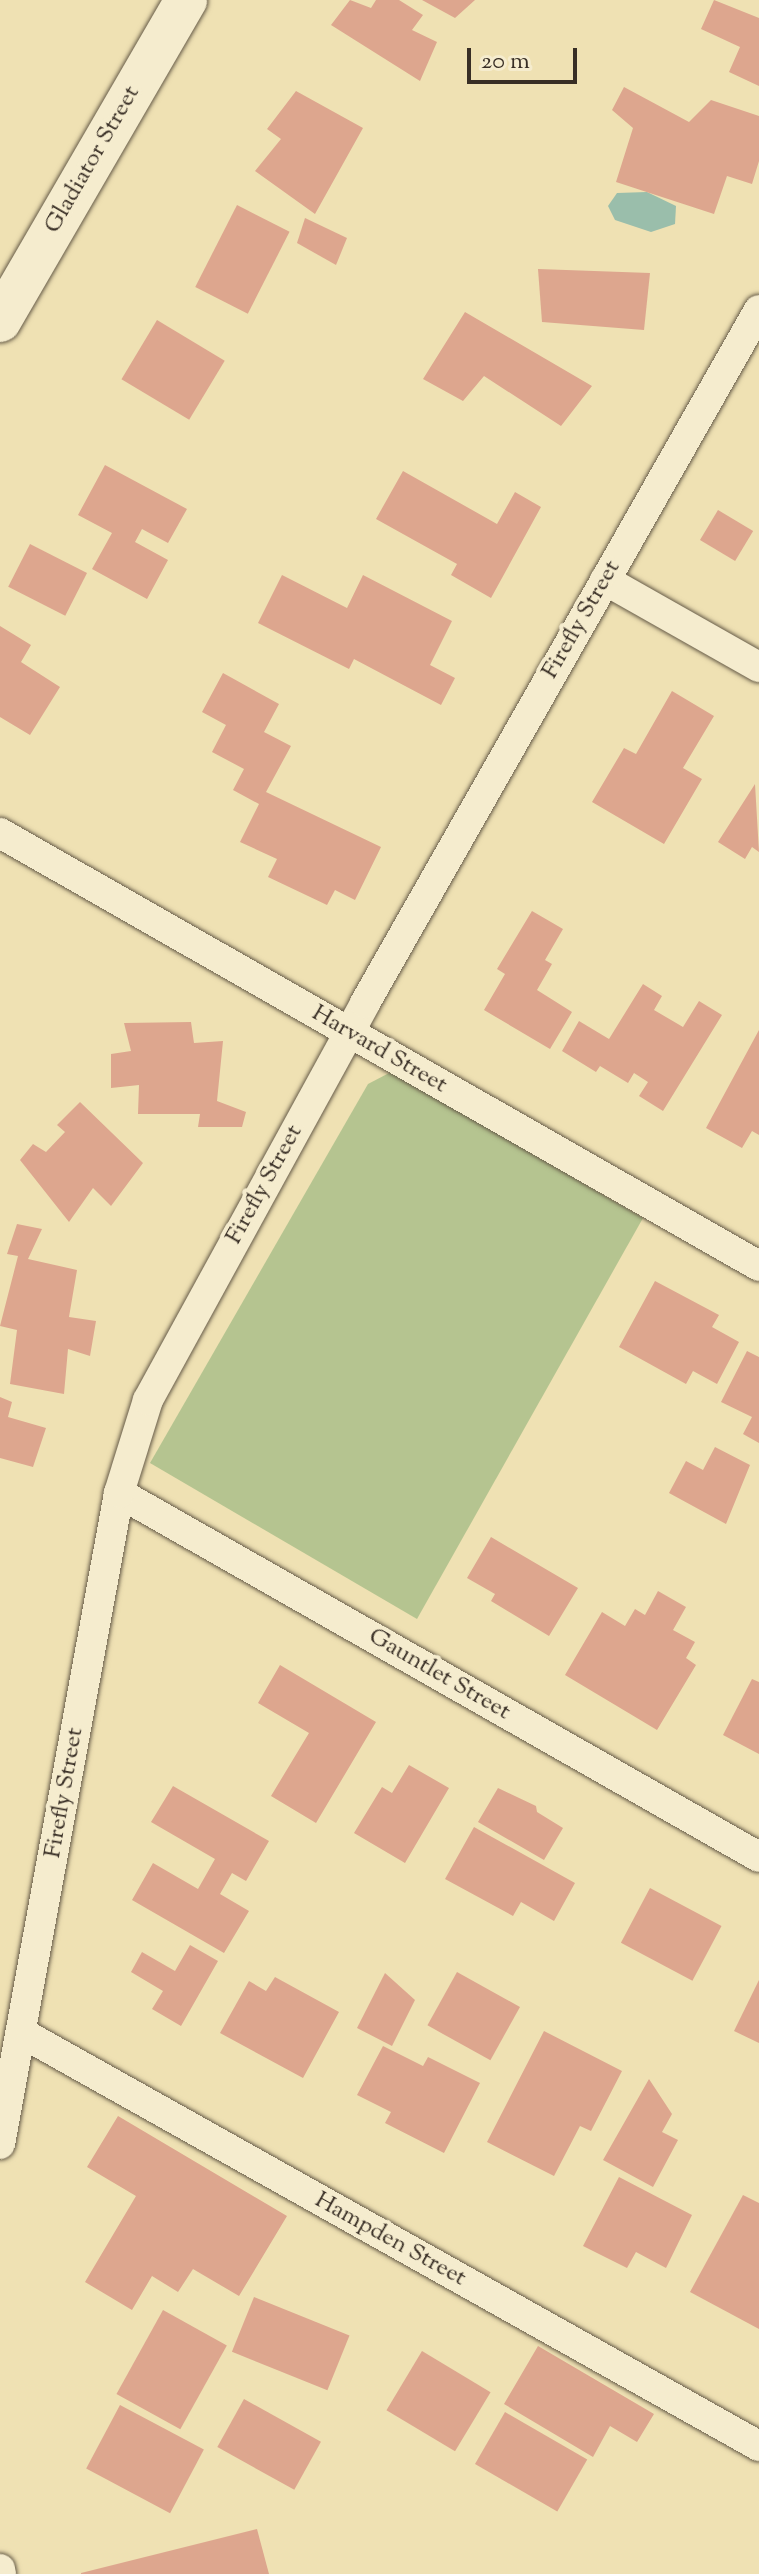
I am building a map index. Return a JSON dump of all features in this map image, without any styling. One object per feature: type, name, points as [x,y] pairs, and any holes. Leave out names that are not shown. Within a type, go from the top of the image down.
[{"type":"street","name":"Gladiator Street","points":[[0,321],[186,0]]},
{"type":"street","name":"Firefly Street","points":[[0,2144],[119,1493],[161,1371],[759,310]]},
{"type":"street","points":[[605,580],[759,667]]},
{"type":"street","name":"Harvard Street","points":[[0,833],[759,1266]]},
{"type":"street","name":"Gauntlet Street","points":[[119,1493],[759,1857]]},
{"type":"street","name":"Hampden Street","points":[[22,2033],[759,2446]]},
{"type":"green space","points":[[391,1072],[643,1218],[417,1619],[150,1463],[368,1084]]},
{"type":"shaded area","points":[[647,192],[676,206],[675,224],[651,232],[615,220],[608,206],[617,193]]},
{"type":"building","points":[[350,0],[371,8],[376,0],[399,0],[423,15],[412,30],[437,42],[420,81],[331,25]]},
{"type":"building","points":[[422,0],[475,0],[455,18]]},
{"type":"building","points":[[714,0],[759,18],[759,86],[729,72],[740,47],[701,29]]},
{"type":"building","points":[[624,87],[689,122],[711,100],[759,116],[759,161],[752,184],[727,176],[714,214],[616,182],[633,128],[612,110]]},
{"type":"building","points":[[296,91],[363,128],[315,214],[255,171],[281,139],[267,129]]},
{"type":"building","points":[[237,205],[290,232],[248,314],[195,287]]},
{"type":"building","points":[[305,218],[347,238],[336,265],[297,243]]},
{"type":"building","points":[[538,269],[650,273],[644,330],[542,322]]},
{"type":"building","points":[[465,312],[592,386],[561,426],[484,376],[463,401],[423,379]]},
{"type":"building","points":[[157,320],[225,361],[189,420],[121,379]]},
{"type":"building","points":[[105,465],[187,509],[168,543],[142,529],[135,542],[168,560],[147,599],[92,569],[112,533],[78,515]]},
{"type":"building","points":[[403,471],[497,524],[515,492],[541,507],[491,598],[451,575],[457,564],[376,519]]},
{"type":"building","points":[[718,510],[753,531],[735,561],[700,540]]},
{"type":"building","points":[[30,544],[87,573],[65,616],[8,587]]},
{"type":"building","points":[[282,575],[347,608],[363,575],[452,621],[430,665],[455,678],[441,705],[354,659],[349,669],[258,623]]},
{"type":"building","points":[[0,626],[31,645],[21,662],[60,687],[30,735],[0,717]]},
{"type":"building","points":[[223,673],[279,704],[264,732],[291,746],[266,792],[381,847],[355,900],[335,890],[327,905],[268,877],[277,859],[240,842],[259,804],[233,790],[244,769],[212,752],[226,725],[202,712]]},
{"type":"building","points":[[672,691],[714,716],[683,768],[702,779],[664,844],[592,802],[624,748],[636,754]]},
{"type":"building","points":[[755,784],[759,852],[752,847],[745,859],[718,842]]},
{"type":"building","points":[[532,911],[563,929],[545,960],[552,964],[537,990],[572,1012],[550,1049],[484,1010],[505,974],[497,969]]},
{"type":"building","points":[[643,984],[662,996],[654,1010],[683,1027],[699,1001],[722,1015],[663,1111],[639,1096],[648,1082],[634,1073],[628,1083],[600,1066],[596,1072],[562,1051],[579,1021],[609,1039]]},
{"type":"building","points":[[191,1022],[194,1043],[223,1041],[217,1101],[246,1112],[242,1127],[198,1127],[200,1114],[138,1114],[139,1085],[111,1088],[111,1054],[131,1051],[124,1023]]},
{"type":"building","points":[[759,1030],[759,1135],[752,1131],[742,1148],[706,1128]]},
{"type":"building","points":[[80,1102],[143,1163],[111,1206],[93,1188],[69,1222],[20,1160],[33,1144],[46,1152],[65,1132],[57,1125]]},
{"type":"building","points":[[17,1224],[42,1229],[28,1259],[77,1270],[69,1317],[96,1321],[90,1356],[68,1349],[64,1394],[10,1384],[17,1330],[0,1326],[18,1256],[7,1254]]},
{"type":"building","points":[[655,1281],[719,1315],[712,1327],[739,1342],[717,1384],[693,1371],[686,1384],[619,1347]]},
{"type":"building","points":[[747,1351],[759,1357],[759,1443],[743,1434],[752,1417],[721,1402]]},
{"type":"building","points":[[0,1397],[12,1402],[8,1417],[46,1428],[33,1467],[0,1458]]},
{"type":"building","points":[[715,1447],[750,1465],[726,1524],[669,1493],[686,1461],[703,1470]]},
{"type":"building","points":[[491,1537],[578,1588],[549,1636],[491,1601],[495,1594],[467,1578]]},
{"type":"building","points":[[658,1591],[686,1607],[673,1630],[695,1642],[686,1658],[696,1665],[657,1730],[565,1675],[602,1612],[625,1626],[635,1609],[645,1615]]},
{"type":"building","points":[[280,1665],[376,1722],[316,1823],[271,1796],[309,1733],[258,1703]]},
{"type":"building","points":[[752,1679],[759,1682],[759,1754],[723,1735]]},
{"type":"building","points":[[409,1765],[449,1788],[405,1863],[354,1833],[382,1787],[392,1793]]},
{"type":"building","points":[[173,1786],[269,1841],[246,1881],[232,1873],[220,1894],[249,1911],[224,1953],[132,1900],[153,1863],[198,1889],[215,1859],[151,1822]]},
{"type":"building","points":[[498,1788],[536,1806],[537,1812],[563,1828],[544,1860],[478,1822]]},
{"type":"building","points":[[474,1827],[575,1883],[554,1921],[521,1902],[513,1916],[445,1879]]},
{"type":"building","points":[[650,1888],[722,1926],[692,1981],[621,1943]]},
{"type":"building","points":[[190,1945],[218,1961],[181,2026],[152,2009],[163,1991],[131,1972],[142,1952],[175,1971]]},
{"type":"building","points":[[457,1972],[520,2007],[490,2060],[427,2025]]},
{"type":"building","points":[[385,1973],[415,2000],[392,2046],[357,2028]]},
{"type":"building","points":[[275,1977],[339,2012],[303,2078],[220,2033],[249,1981],[266,1991]]},
{"type":"building","points":[[759,1980],[759,2043],[734,2031]]},
{"type":"building","points":[[544,2031],[622,2071],[591,2131],[580,2126],[554,2176],[487,2142]]},
{"type":"building","points":[[383,2046],[423,2066],[428,2057],[480,2083],[444,2153],[385,2123],[391,2112],[357,2095]]},
{"type":"building","points":[[649,2079],[672,2114],[662,2132],[678,2140],[653,2187],[603,2160]]},
{"type":"building","points":[[118,2116],[287,2216],[239,2296],[193,2269],[178,2292],[152,2276],[132,2310],[85,2282],[136,2196],[87,2167]]},
{"type":"building","points":[[619,2177],[692,2215],[666,2268],[636,2252],[627,2268],[583,2246]]},
{"type":"building","points":[[743,2195],[759,2203],[759,2329],[690,2292]]},
{"type":"building","points":[[254,2297],[349,2336],[327,2390],[232,2352]]},
{"type":"building","points":[[163,2310],[227,2345],[180,2429],[116,2394]]},
{"type":"building","points":[[538,2346],[654,2414],[637,2442],[610,2426],[593,2457],[504,2404]]},
{"type":"building","points":[[422,2351],[491,2392],[455,2451],[386,2410]]},
{"type":"building","points":[[244,2399],[321,2442],[294,2490],[217,2447]]},
{"type":"building","points":[[120,2405],[204,2450],[170,2513],[86,2469]]},
{"type":"building","points":[[505,2412],[587,2460],[557,2511],[475,2464]]},
{"type":"building","points":[[257,2529],[269,2574],[81,2574],[81,2573]]}]
